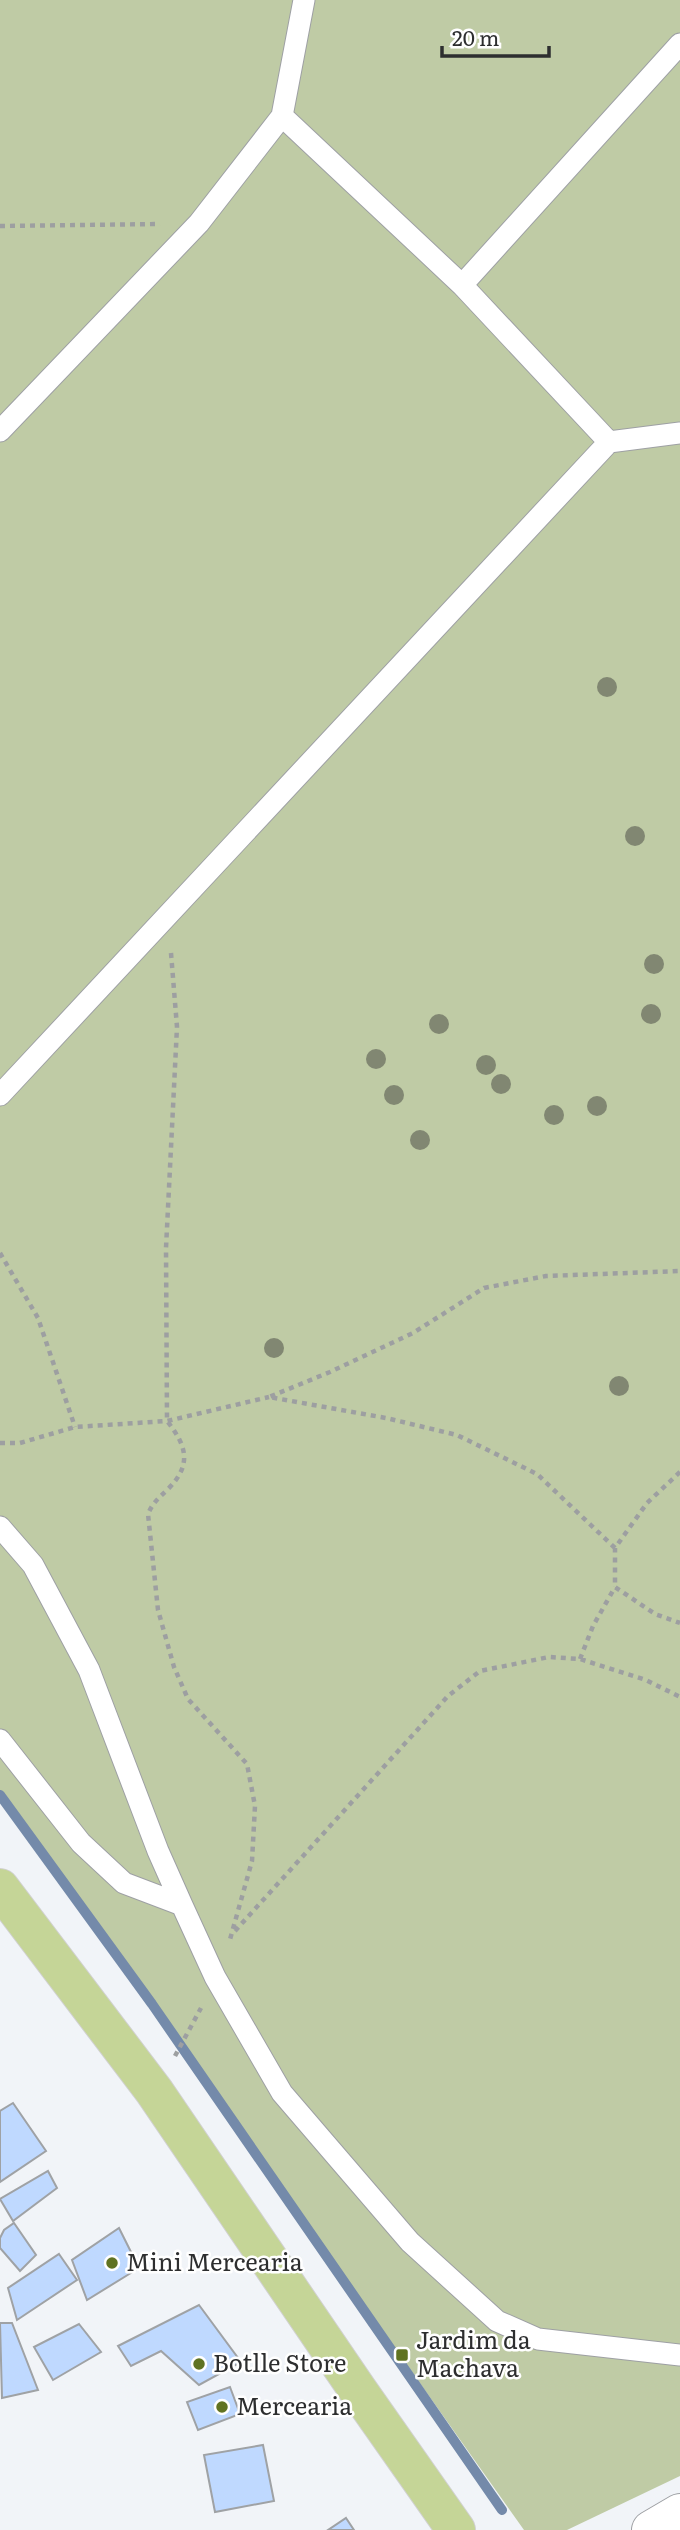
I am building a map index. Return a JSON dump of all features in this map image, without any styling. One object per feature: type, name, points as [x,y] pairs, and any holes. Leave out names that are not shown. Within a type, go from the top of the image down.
[{"type":"main road","points":[[0,1888],[155,2091],[349,2378],[456,2530]]},
{"type":"street","points":[[651,2530],[680,2513]]},
{"type":"lane","points":[[0,431],[199,223],[282,116],[304,0]]},
{"type":"lane","points":[[462,285],[680,44]]},
{"type":"lane","points":[[282,116],[462,285],[609,442]]},
{"type":"lane","points":[[0,1095],[609,442],[680,433]]},
{"type":"lane","points":[[0,1527],[33,1564],[89,1671],[158,1851],[182,1905],[215,1977],[282,2093],[410,2242],[498,2321],[538,2339],[680,2355]]},
{"type":"lane","points":[[0,1741],[81,1843],[124,1883],[182,1905]]},
{"type":"path","points":[[0,226],[199,223]]},
{"type":"path","points":[[168,917],[177,1027],[166,1248],[167,1421],[179,1436],[185,1453],[181,1473],[153,1502],[148,1514],[158,1610],[174,1667],[188,1699],[247,1765],[255,1806],[252,1861],[234,1932],[195,2023]]},
{"type":"path","points":[[0,1253],[38,1318],[75,1427]]},
{"type":"path","points":[[0,1443],[20,1443],[75,1427],[167,1421],[269,1397],[412,1333],[484,1288],[547,1276],[680,1271]]},
{"type":"path","points":[[269,1397],[386,1418],[457,1435],[537,1474],[615,1548]]},
{"type":"path","points":[[580,1659],[593,1626],[615,1587],[615,1548],[647,1503],[680,1472]]},
{"type":"path","points":[[615,1587],[655,1614],[680,1623]]},
{"type":"path","points":[[234,1932],[448,1696],[481,1671],[549,1657],[580,1659],[646,1681],[680,1697]]},
{"type":"green space","points":[[0,0],[680,0],[680,2476],[567,2530],[524,2530],[184,2050],[0,1796]]},
{"type":"building","points":[[13,2103],[46,2151],[0,2182],[0,2111]]},
{"type":"building","points":[[48,2171],[57,2188],[13,2221],[0,2199]]},
{"type":"building","points":[[14,2223],[36,2255],[20,2271],[0,2248],[0,2238],[4,2230]]},
{"type":"building","points":[[119,2228],[139,2268],[87,2300],[72,2260]]},
{"type":"building","points":[[59,2254],[77,2280],[17,2320],[8,2288]]},
{"type":"building","points":[[199,2305],[241,2362],[199,2385],[161,2351],[131,2366],[118,2346]]},
{"type":"building","points":[[0,2323],[12,2323],[38,2390],[2,2398]]},
{"type":"building","points":[[79,2324],[101,2352],[53,2380],[34,2347]]},
{"type":"building","points":[[230,2387],[240,2414],[198,2430],[187,2402]]},
{"type":"building","points":[[263,2445],[274,2501],[215,2512],[204,2455]]},
{"type":"building","points":[[346,2518],[354,2530],[328,2530]]},
{"type":"waterway","points":[[0,1795],[152,2004],[502,2510]]},
{"type":"place","name":"Mini Mercearia","points":[[112,2263]]},
{"type":"place","name":"Jardim da Machava","points":[[402,2355]]},
{"type":"place","name":"Botlle Store","points":[[199,2364]]},
{"type":"place","name":"Mercearia","points":[[222,2407]]}]
